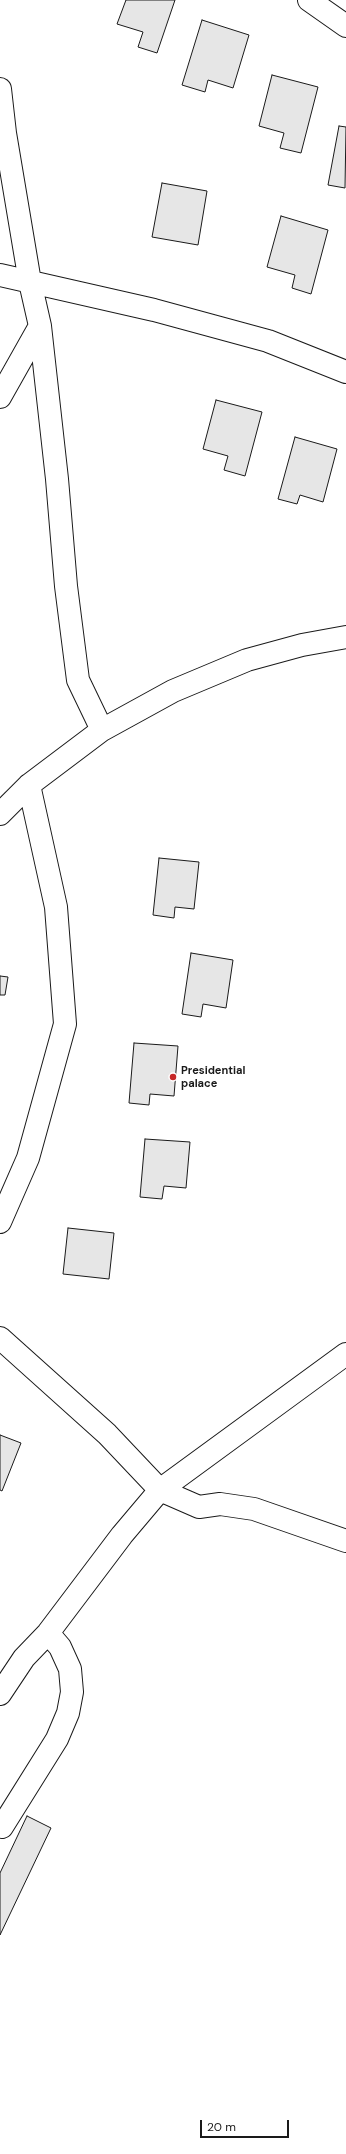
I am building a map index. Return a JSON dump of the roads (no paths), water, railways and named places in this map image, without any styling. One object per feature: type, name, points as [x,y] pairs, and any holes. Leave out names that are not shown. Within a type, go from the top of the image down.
[{"type":"street","points":[[309,0],[346,26]]},
{"type":"street","points":[[0,89],[5,133],[30,282],[40,326],[57,479],[66,586],[78,680],[102,730]]},
{"type":"street","points":[[0,275],[154,310],[268,341],[346,372]]},
{"type":"street","points":[[0,397],[40,326]]},
{"type":"street","points":[[0,814],[29,785],[102,730],[173,690],[247,660],[302,645],[346,637]]},
{"type":"street","points":[[0,1222],[28,1158],[65,1024],[56,907],[29,785]]},
{"type":"street","points":[[0,1338],[107,1434],[160,1490],[199,1507],[220,1504],[254,1509],[346,1541]]},
{"type":"street","points":[[0,1694],[24,1658],[48,1633],[122,1535],[160,1490],[346,1354]]},
{"type":"street","points":[[2,1827],[57,1739],[68,1713],[72,1692],[70,1668],[60,1648],[48,1633]]},
{"type":"place","name":"Presidential palace","points":[[173,1077]]}]
